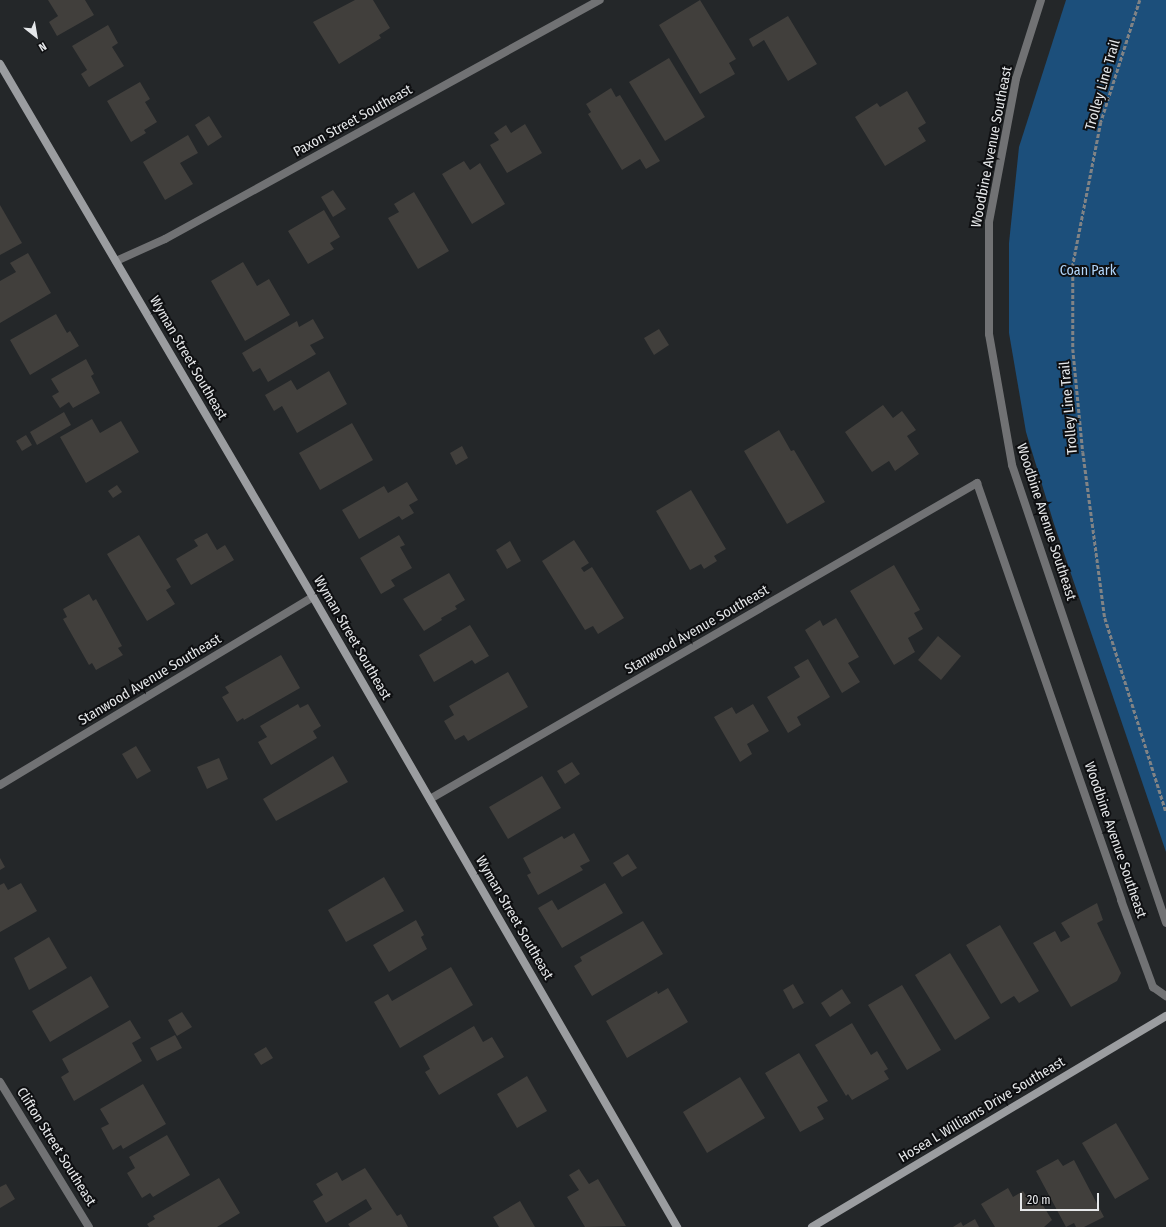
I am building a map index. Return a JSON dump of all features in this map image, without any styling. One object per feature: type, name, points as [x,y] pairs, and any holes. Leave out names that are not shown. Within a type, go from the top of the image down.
[{"type":"street","name":"Paxon Street Southeast","points":[[116,261],[164,239],[600,0]]},
{"type":"street","name":"Woodbine Avenue Southeast","points":[[1041,0],[1016,79],[989,222],[989,334],[1012,465],[1166,923]]},
{"type":"street","name":"Wyman Street Southeast","points":[[0,64],[313,597],[677,1227]]},
{"type":"street","name":"Woodbine Avenue Southeast","points":[[977,483],[1121,900],[1153,986],[1166,996]]},
{"type":"street","name":"Stanwood Avenue Southeast","points":[[430,799],[977,483]]},
{"type":"street","name":"Stanwood Avenue Southeast","points":[[0,785],[313,597]]},
{"type":"street","name":"Hosea L Williams Drive Southeast","points":[[812,1227],[1166,1016]]},
{"type":"street","name":"Clifton Street Southeast","points":[[0,1082],[89,1227]]},
{"type":"path","name":"Trolley Line Trail","points":[[1140,0],[1101,122],[1075,258],[1073,349],[1083,452],[1105,618],[1166,812]]},
{"type":"green space","name":"Coan Park","points":[[1066,0],[1166,0],[1166,852],[1054,524],[1026,432],[1009,333],[1009,243],[1019,147]]},
{"type":"building","points":[[48,0],[85,0],[94,15],[57,36],[49,22],[58,16]]},
{"type":"building","points":[[355,0],[373,0],[390,28],[379,35],[381,38],[339,64],[313,22]]},
{"type":"building","points":[[700,0],[736,59],[729,63],[735,74],[700,94],[659,25]]},
{"type":"building","points":[[788,16],[817,64],[788,81],[764,40],[753,47],[749,39]]},
{"type":"building","points":[[108,25],[118,43],[112,47],[124,66],[89,87],[81,74],[87,70],[72,46]]},
{"type":"building","points":[[669,58],[705,117],[665,141],[629,82]]},
{"type":"building","points":[[140,82],[150,99],[145,102],[157,122],[144,130],[146,133],[131,142],[107,101]]},
{"type":"building","points":[[611,88],[616,97],[620,95],[660,161],[646,169],[640,159],[622,170],[588,114],[591,112],[586,104]]},
{"type":"building","points":[[907,91],[926,123],[918,128],[926,141],[885,166],[855,117],[877,103],[880,107]]},
{"type":"building","points":[[209,116],[222,137],[208,146],[195,125]]},
{"type":"building","points":[[525,124],[542,153],[507,173],[490,145],[499,140],[494,133],[506,125],[511,133]]},
{"type":"building","points":[[188,135],[198,153],[180,163],[193,184],[165,200],[143,162]]},
{"type":"building","points":[[464,161],[470,170],[480,163],[505,204],[472,224],[442,174]]},
{"type":"building","points":[[333,190],[346,209],[333,217],[321,197]]},
{"type":"building","points":[[414,192],[449,251],[418,269],[388,218],[399,212],[394,204]]},
{"type":"building","points":[[0,205],[22,243],[0,255]]},
{"type":"building","points":[[324,210],[340,237],[330,243],[334,249],[308,264],[288,231]]},
{"type":"building","points":[[28,253],[51,293],[0,323],[0,281],[16,272],[10,263]]},
{"type":"building","points":[[243,262],[257,286],[269,279],[290,315],[245,341],[211,281]]},
{"type":"building","points":[[56,314],[67,333],[70,331],[79,346],[30,375],[10,340]]},
{"type":"building","points":[[313,319],[324,338],[310,345],[316,354],[268,382],[260,368],[253,372],[242,353],[297,321],[299,327]]},
{"type":"building","points":[[659,329],[669,345],[654,355],[644,338]]},
{"type":"building","points":[[86,359],[94,374],[91,376],[100,393],[73,408],[69,402],[60,408],[52,396],[59,392],[51,379]]},
{"type":"building","points":[[329,371],[347,404],[297,433],[282,406],[274,411],[265,395],[291,380],[297,390]]},
{"type":"building","points":[[883,405],[893,418],[902,411],[916,430],[907,436],[919,454],[895,471],[889,461],[872,472],[845,432]]},
{"type":"building","points":[[64,412],[71,425],[37,445],[30,432]]},
{"type":"building","points":[[92,419],[100,433],[121,421],[139,452],[86,483],[60,437]]},
{"type":"building","points":[[352,423],[373,460],[320,490],[299,453]]},
{"type":"building","points":[[779,430],[791,451],[794,450],[825,502],[787,524],[744,451]]},
{"type":"building","points":[[26,435],[32,445],[22,451],[16,441]]},
{"type":"building","points":[[462,446],[468,458],[456,465],[450,453]]},
{"type":"building","points":[[407,482],[418,500],[409,505],[414,513],[402,520],[399,516],[359,539],[342,510],[384,486],[388,493]]},
{"type":"building","points":[[117,485],[122,492],[113,498],[108,491]]},
{"type":"building","points":[[691,490],[726,549],[714,556],[717,561],[704,569],[701,564],[690,570],[656,511]]},
{"type":"building","points":[[207,533],[217,550],[225,545],[234,560],[191,585],[176,559],[198,546],[194,540]]},
{"type":"building","points":[[139,535],[171,587],[166,590],[175,604],[147,621],[107,554]]},
{"type":"building","points":[[399,535],[405,545],[400,547],[412,568],[391,580],[395,586],[381,594],[360,558]]},
{"type":"building","points":[[574,540],[589,563],[581,568],[584,572],[592,567],[624,618],[598,634],[593,626],[585,630],[542,561]]},
{"type":"building","points":[[510,541],[521,561],[507,569],[496,550]]},
{"type":"building","points":[[894,565],[920,610],[914,613],[923,629],[908,638],[915,652],[894,665],[850,591]]},
{"type":"building","points":[[449,573],[465,600],[455,606],[457,609],[441,618],[442,620],[424,631],[403,599]]},
{"type":"building","points":[[89,594],[93,601],[96,599],[122,646],[118,648],[123,655],[96,670],[92,663],[89,665],[63,619],[67,617],[63,609]]},
{"type":"building","points":[[836,618],[859,657],[848,663],[860,682],[842,693],[805,630],[820,620],[823,626]]},
{"type":"building","points":[[470,625],[489,656],[475,664],[472,660],[434,682],[419,655]]},
{"type":"building","points":[[938,636],[961,656],[941,680],[918,660]]},
{"type":"building","points":[[281,655],[300,688],[244,720],[243,718],[237,722],[222,697],[229,693],[225,687]]},
{"type":"building","points":[[808,659],[830,697],[797,717],[801,725],[788,733],[767,697],[800,677],[794,667]]},
{"type":"building","points":[[508,672],[528,707],[468,741],[464,735],[455,740],[444,721],[454,715],[449,706]]},
{"type":"building","points":[[298,704],[300,708],[308,704],[321,726],[313,731],[317,738],[271,765],[258,742],[267,737],[260,726]]},
{"type":"building","points":[[753,704],[769,731],[747,744],[752,754],[740,762],[714,717],[732,707],[736,714]]},
{"type":"building","points":[[136,746],[151,771],[137,779],[122,754]]},
{"type":"building","points":[[333,756],[348,782],[276,821],[263,799]]},
{"type":"building","points":[[219,758],[228,779],[207,789],[197,767]]},
{"type":"building","points":[[572,762],[580,774],[565,784],[557,771]]},
{"type":"building","points":[[542,776],[561,808],[508,839],[489,807]]},
{"type":"building","points":[[574,833],[590,861],[580,866],[583,870],[538,895],[527,875],[531,873],[523,858],[562,836],[564,839]]},
{"type":"building","points":[[628,854],[637,868],[622,877],[613,863]]},
{"type":"building","points":[[0,858],[5,867],[0,870]]},
{"type":"building","points":[[384,877],[404,911],[346,942],[328,910]]},
{"type":"building","points":[[4,883],[8,890],[21,883],[37,911],[0,932],[0,885]]},
{"type":"building","points":[[605,883],[623,913],[562,948],[538,908],[552,900],[558,910]]},
{"type":"building","points":[[1097,903],[1103,920],[1097,923],[1121,973],[1117,981],[1071,1007],[1033,943],[1055,931],[1061,942],[1070,937],[1061,923]]},
{"type":"building","points":[[416,920],[424,935],[421,937],[427,949],[389,972],[373,945]]},
{"type":"building","points":[[643,921],[663,954],[592,996],[574,966],[582,961],[580,957]]},
{"type":"building","points":[[1000,925],[1039,991],[1019,1003],[1014,996],[1001,1004],[966,945]]},
{"type":"building","points":[[49,937],[67,968],[29,990],[14,958]]},
{"type":"building","points":[[950,953],[990,1018],[955,1040],[915,975]]},
{"type":"building","points":[[451,967],[473,1005],[400,1048],[374,1002],[388,994],[392,1001]]},
{"type":"building","points":[[91,976],[109,1007],[50,1042],[32,1011]]},
{"type":"building","points":[[793,984],[804,1003],[793,1009],[783,990]]},
{"type":"building","points":[[902,985],[941,1050],[907,1070],[868,1005]]},
{"type":"building","points":[[668,988],[688,1022],[627,1058],[606,1021],[657,991],[658,994]]},
{"type":"building","points":[[842,989],[851,1003],[830,1017],[821,1003]]},
{"type":"building","points":[[182,1012],[192,1027],[177,1036],[168,1020]]},
{"type":"building","points":[[130,1020],[141,1038],[132,1043],[142,1061],[74,1101],[61,1077],[69,1072],[62,1059]]},
{"type":"building","points":[[852,1023],[871,1055],[877,1051],[888,1069],[884,1071],[889,1079],[852,1100],[848,1094],[846,1096],[815,1045]]},
{"type":"building","points":[[474,1026],[483,1042],[492,1037],[504,1057],[439,1095],[425,1072],[430,1069],[423,1056]]},
{"type":"building","points":[[175,1035],[182,1048],[157,1061],[150,1048]]},
{"type":"building","points":[[266,1047],[273,1058],[261,1065],[254,1054]]},
{"type":"building","points":[[799,1053],[828,1101],[817,1107],[824,1119],[800,1132],[765,1073]]},
{"type":"building","points":[[527,1076],[547,1111],[517,1128],[497,1094]]},
{"type":"building","points":[[740,1077],[765,1118],[707,1153],[683,1112]]},
{"type":"building","points":[[143,1084],[166,1124],[123,1149],[121,1145],[113,1150],[101,1128],[109,1124],[100,1109]]},
{"type":"building","points":[[1116,1123],[1149,1179],[1115,1199],[1082,1143]]},
{"type":"building","points":[[167,1135],[190,1175],[153,1197],[150,1193],[142,1198],[127,1173],[135,1168],[129,1157]]},
{"type":"building","points":[[1058,1159],[1063,1166],[1074,1160],[1104,1217],[1084,1227],[1076,1227],[1074,1223],[1066,1227],[1036,1171]]},
{"type":"building","points":[[365,1168],[397,1216],[401,1214],[408,1227],[350,1227],[348,1224],[372,1209],[366,1199],[326,1223],[313,1201],[323,1195],[316,1184],[337,1172],[342,1181]]},
{"type":"building","points":[[579,1169],[589,1184],[598,1179],[626,1226],[585,1227],[567,1197],[579,1190],[569,1175]]},
{"type":"building","points":[[219,1178],[240,1213],[217,1227],[149,1227],[147,1224],[155,1219],[153,1216]]},
{"type":"building","points":[[6,1184],[15,1199],[0,1208],[0,1187]]},
{"type":"building","points":[[1008,1188],[1013,1197],[1023,1191],[1031,1203],[1039,1199],[1052,1220],[1044,1227],[995,1227],[981,1204]]},
{"type":"building","points":[[520,1201],[535,1227],[499,1227],[493,1217]]},
{"type":"building","points":[[975,1219],[979,1227],[953,1227],[961,1222],[963,1226]]}]
